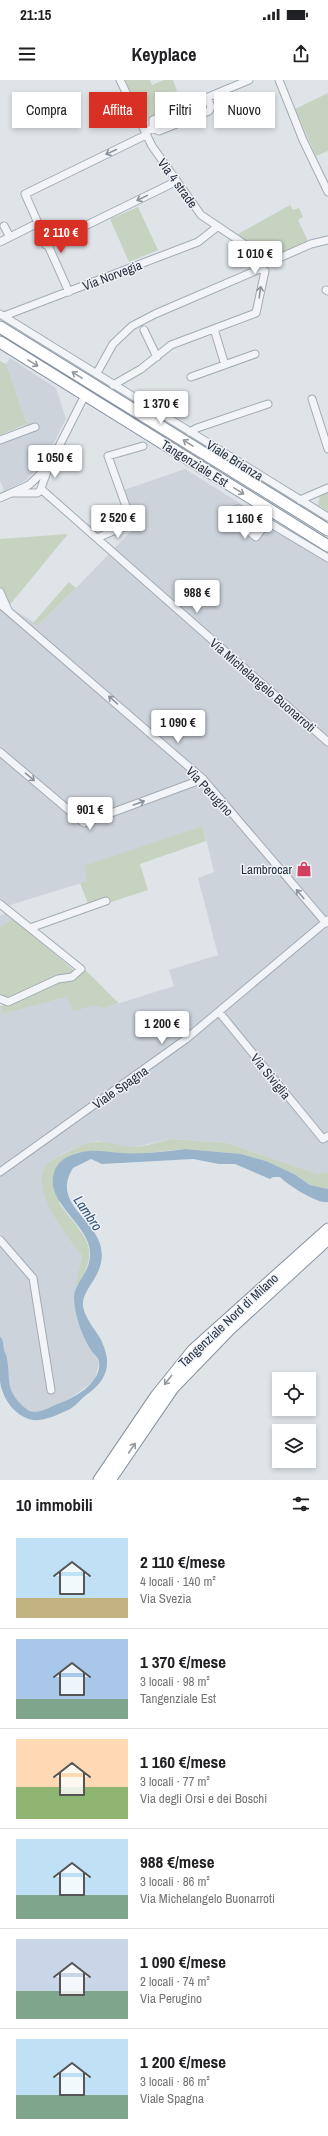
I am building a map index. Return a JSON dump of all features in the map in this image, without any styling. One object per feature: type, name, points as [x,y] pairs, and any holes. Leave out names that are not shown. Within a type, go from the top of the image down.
[{"type":"highway","name":"Tangenziale Est","points":[[1,319],[328,530]]},
{"type":"highway","name":"Tangenziale Est","points":[[0,342],[328,546]]},
{"type":"highway","name":"Tangenziale Nord di Milano","points":[[99,1480],[156,1396],[188,1356],[217,1327],[328,1229]]},
{"type":"highway","name":"Tangenziale Nord di Milano","points":[[110,1480],[173,1388],[230,1329],[328,1239]]},
{"type":"street","name":"Via 4 strade","points":[[120,80],[145,133],[201,215],[262,256],[265,265]]},
{"type":"street","points":[[153,128],[153,120],[250,80]]},
{"type":"street","points":[[279,80],[303,140],[328,192]]},
{"type":"street","points":[[153,128],[159,131],[209,111],[211,107],[208,98]]},
{"type":"street","points":[[69,292],[36,224],[25,194],[153,128]]},
{"type":"street","points":[[46,244],[177,181]]},
{"type":"street","points":[[0,242],[36,224]]},
{"type":"street","points":[[4,226],[10,237]]},
{"type":"street","name":"Via Norvegia","points":[[1,319],[198,242],[217,227]]},
{"type":"street","points":[[98,371],[113,344],[136,323],[311,244],[328,240]]},
{"type":"street","points":[[113,385],[128,377],[172,345],[256,313],[265,265]]},
{"type":"street","name":"Viale Brianza","points":[[1,319],[113,385],[328,517]]},
{"type":"street","points":[[214,329],[225,365]]},
{"type":"street","points":[[144,330],[157,357]]},
{"type":"street","points":[[191,377],[255,354]]},
{"type":"street","points":[[312,399],[328,449]]},
{"type":"street","points":[[38,490],[82,401]]},
{"type":"street","points":[[190,432],[197,428],[268,404]]},
{"type":"street","points":[[0,440],[35,426]]},
{"type":"street","points":[[97,538],[132,523],[108,456],[143,446]]},
{"type":"street","points":[[0,498],[31,483],[49,466]]},
{"type":"street","name":"Via Michelangelo Buonarroti","points":[[31,483],[39,481],[38,490],[54,501],[97,538],[328,742]]},
{"type":"street","points":[[31,483],[38,490]]},
{"type":"street","points":[[300,500],[328,488]]},
{"type":"street","points":[[13,493],[38,490]]},
{"type":"street","points":[[239,509],[239,523],[256,537],[265,525]]},
{"type":"street","points":[[230,511],[239,509],[265,525],[271,524],[328,558]]},
{"type":"street","name":"Via Perugino","points":[[0,592],[8,610]]},
{"type":"street","name":"Via Perugino","points":[[0,604],[203,779],[327,922]]},
{"type":"street","points":[[0,752],[84,823],[203,779]]},
{"type":"street","points":[[30,928],[106,901]]},
{"type":"street","points":[[0,904],[81,969],[76,975],[58,979],[8,1002],[1,999]]},
{"type":"street","name":"Viale Spagna","points":[[0,1172],[186,1039],[327,922]]},
{"type":"street","name":"Via Siviglia","points":[[219,1012],[325,1138]]},
{"type":"street","points":[[0,1240],[33,1278],[51,1390]]},
{"type":"shaded area","points":[[10,358],[56,388],[66,419],[44,462],[25,481],[4,491],[0,480],[0,443],[24,434],[21,427],[27,424],[6,364]]},
{"type":"shaded area","points":[[185,469],[328,558],[328,1172],[318,1174],[227,1143],[171,1139],[130,1148],[98,1141],[72,1149],[49,1162],[43,1178],[45,1195],[57,1221],[82,1256],[74,1299],[91,1350],[99,1362],[95,1380],[68,1400],[46,1410],[37,1412],[26,1409],[13,1395],[9,1387],[7,1357],[4,1350],[3,1340],[0,1336],[0,1006],[3,1014],[67,997],[73,1012],[93,1004],[104,1008],[174,986],[169,970],[218,955],[198,878],[214,872],[203,826],[84,867],[88,881],[10,905],[7,907],[19,916],[0,927],[0,916],[5,913],[0,909],[0,601],[38,625],[137,525],[124,490]]},
{"type":"green space","points":[[125,80],[150,80],[152,85],[164,80],[173,80],[177,91],[155,92],[155,117],[147,121],[147,92],[131,92]]},
{"type":"green space","points":[[328,93],[328,151],[316,156],[295,109]]},
{"type":"green space","points":[[290,205],[293,210],[299,208],[303,217],[298,220],[308,241],[273,258],[270,254],[236,235]]},
{"type":"green space","points":[[138,207],[158,250],[129,262],[110,219]]},
{"type":"green space","points":[[0,361],[6,364],[27,424],[0,435]]},
{"type":"green space","points":[[328,493],[328,511],[318,505],[320,496]]},
{"type":"green space","points":[[68,534],[8,607],[0,592],[0,539]]},
{"type":"green space","points":[[69,582],[76,588],[37,626],[33,623]]},
{"type":"green space","points":[[203,826],[206,841],[140,864],[148,890],[90,909],[80,883],[87,881],[84,866]]},
{"type":"green space","points":[[13,919],[76,972],[9,999],[0,996],[0,927]]},
{"type":"green space","points":[[84,969],[119,1003],[104,1008],[93,1005],[73,1012],[67,997],[3,1014],[0,1006],[8,1005],[59,982],[74,979]]},
{"type":"green space","points":[[171,1139],[227,1143],[318,1174],[328,1172],[328,1189],[310,1185],[294,1174],[266,1161],[241,1154],[185,1149],[146,1153],[105,1153],[91,1151],[75,1153],[59,1203],[83,1234],[89,1252],[88,1263],[84,1274],[75,1288],[82,1256],[59,1224],[45,1197],[42,1184],[43,1172],[49,1162],[83,1145],[96,1142],[134,1147]]},
{"type":"water","points":[[185,1149],[241,1154],[266,1161],[294,1174],[310,1185],[328,1189],[328,1202],[323,1202],[310,1197],[289,1185],[280,1177],[273,1177],[270,1179],[235,1164],[219,1164],[193,1159],[102,1164],[91,1159],[73,1168],[68,1180],[67,1190],[70,1200],[95,1234],[100,1244],[102,1254],[101,1264],[86,1293],[83,1306],[88,1319],[104,1347],[107,1363],[106,1370],[104,1377],[99,1383],[71,1409],[39,1420],[32,1420],[18,1414],[8,1402],[1,1388],[0,1336],[3,1341],[4,1350],[7,1357],[10,1384],[13,1395],[24,1407],[33,1412],[42,1411],[66,1401],[80,1393],[92,1382],[99,1369],[99,1360],[92,1352],[82,1332],[74,1299],[77,1287],[87,1269],[89,1262],[89,1246],[85,1236],[64,1208],[54,1188],[53,1177],[57,1166],[67,1157],[89,1151],[138,1153]]},
{"type":"place","name":"Lambrocar","points":[[304,869]]},
{"type":"water label","name":"Lambro","points":[[88,1213]]}]
